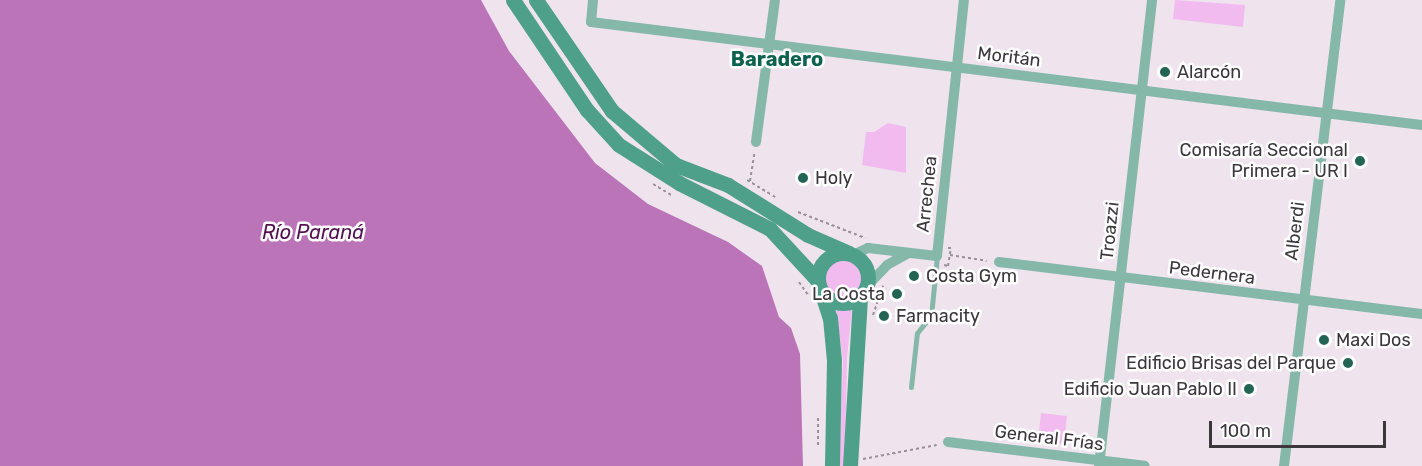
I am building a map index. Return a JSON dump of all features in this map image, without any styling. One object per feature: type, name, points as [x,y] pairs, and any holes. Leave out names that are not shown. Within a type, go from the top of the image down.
[{"type":"main road","points":[[513,0],[587,110],[619,145],[679,183],[770,229],[816,290],[830,318],[834,360],[832,466]]},
{"type":"main road","points":[[536,0],[612,111],[676,165],[728,185],[808,235],[851,254],[867,271],[863,291],[855,463]]},
{"type":"main road","points":[[816,290],[826,259],[851,254]]},
{"type":"main road","points":[[816,290],[835,302],[863,291]]},
{"type":"street","name":"Moritán","points":[[593,0],[591,22],[1422,125]]},
{"type":"street","points":[[756,142],[775,0]]},
{"type":"street","name":"Arrechea","points":[[937,256],[964,0]]},
{"type":"street","name":"Troazzi","points":[[1100,463],[1152,0]]},
{"type":"street","name":"Alberdi","points":[[1284,466],[1340,0]]},
{"type":"street","points":[[851,254],[868,248],[937,256]]},
{"type":"street","points":[[863,291],[887,265],[907,254]]},
{"type":"street","name":"Pedernera","points":[[999,262],[1422,314]]},
{"type":"street","name":"General Frías","points":[[948,442],[1100,463],[1145,466]]},
{"type":"lane","name":"Arrechea","points":[[911,387],[917,333],[931,316],[937,256]]},
{"type":"path","points":[[750,181],[756,142]]},
{"type":"path","points":[[741,178],[750,181],[779,200]]},
{"type":"path","points":[[649,181],[677,197]]},
{"type":"path","points":[[789,206],[829,226],[873,240]]},
{"type":"path","points":[[950,255],[999,262]]},
{"type":"path","points":[[798,281],[816,290]]},
{"type":"path","points":[[871,321],[885,282]]},
{"type":"path","points":[[818,449],[819,411]]},
{"type":"path","points":[[855,463],[948,442]]},
{"type":"path","points":[[855,463],[861,448]]},
{"type":"path","points":[[855,463],[862,466]]},
{"type":"shaded area","points":[[1175,0],[1245,5],[1243,27],[1173,19]]},
{"type":"shaded area","points":[[888,123],[906,127],[906,173],[862,165],[866,132],[874,132]]},
{"type":"shaded area","points":[[842,257],[857,263],[863,278],[857,293],[842,299],[827,293],[821,278],[827,263]]},
{"type":"shaded area","points":[[836,308],[852,309],[847,358],[845,466],[840,466],[839,461],[843,360]]},
{"type":"shaded area","points":[[1041,413],[1067,416],[1064,444],[1038,441]]},
{"type":"water","name":"Río Paraná","points":[[0,0],[481,0],[509,51],[595,163],[648,204],[728,242],[762,266],[779,317],[791,328],[800,354],[803,466],[0,466]]},
{"type":"place","name":"Alarcón","points":[[1165,72]]},
{"type":"place","name":"Comisaría Seccional Primera - UR I","points":[[1360,161]]},
{"type":"place","name":"Holy","points":[[803,178]]},
{"type":"place","name":"Costa Gym","points":[[914,276]]},
{"type":"place","name":"La Costa","points":[[897,294]]},
{"type":"place","name":"Farmacity","points":[[884,316]]},
{"type":"place","name":"Maxi Dos","points":[[1324,340]]},
{"type":"place","name":"Edificio Brisas del Parque","points":[[1348,363]]},
{"type":"place","name":"Edificio Juan Pablo II","points":[[1249,389]]},
{"type":"district","name":"Baradero","points":[[777,59]]}]
